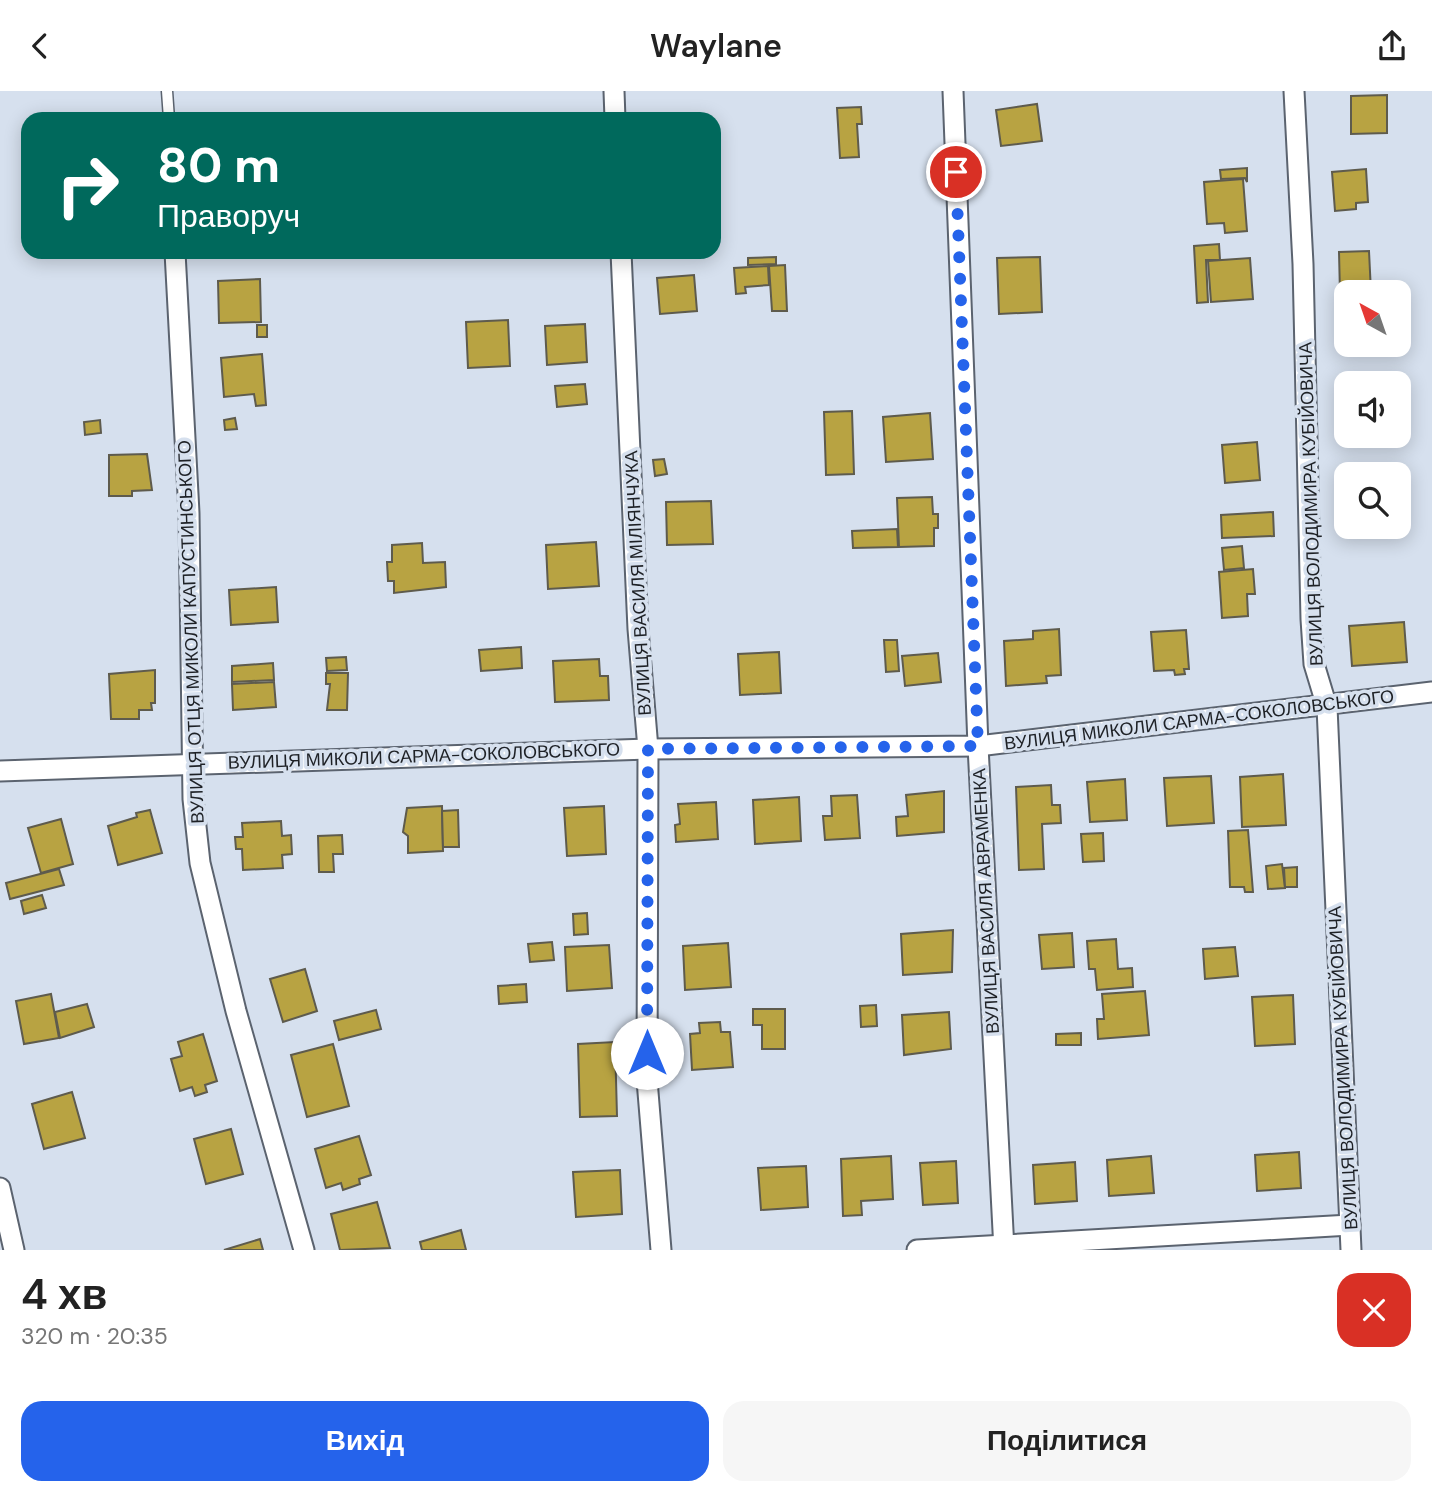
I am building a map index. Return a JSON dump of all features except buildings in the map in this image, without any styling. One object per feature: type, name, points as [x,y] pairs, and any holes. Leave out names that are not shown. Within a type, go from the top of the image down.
[{"type":"street","points":[[614,91],[615,112]]},
{"type":"street","name":"ВУЛИЦЯ ВАСИЛЯ АВРАМЕНКА","points":[[953,91],[978,746],[1004,1246]]},
{"type":"street","name":"ВУЛИЦЯ ВОЛОДИМИРА КУБІЙОВИЧА","points":[[1294,91],[1303,264],[1311,619],[1314,664],[1327,707],[1352,1250]]},
{"type":"street","name":"ВУЛИЦЯ ОТЦЯ МИКОЛИ КАПУСТИНСЬКОГО","points":[[175,259],[189,513],[193,799],[204,888],[304,1250]]},
{"type":"street","name":"ВУЛИЦЯ ВАСИЛЯ МІЛІЯНЧУКА","points":[[621,259],[638,629],[648,749],[647,1080],[662,1250]]},
{"type":"street","name":"ВУЛИЦЯ МИКОЛИ САРМА-СОКОЛОВСЬКОГО","points":[[0,771],[648,749],[978,746],[1327,707],[1432,692]]},
{"type":"street","points":[[0,1188],[14,1250]]},
{"type":"street","points":[[917,1250],[1350,1225]]},
{"type":"lane","points":[[167,91],[168,112]]},
{"type":"route","points":[[647,1053],[648,749],[978,746],[956,172]]}]
